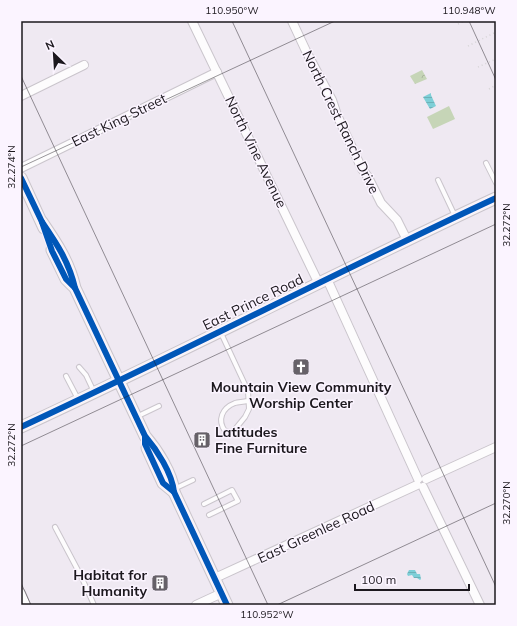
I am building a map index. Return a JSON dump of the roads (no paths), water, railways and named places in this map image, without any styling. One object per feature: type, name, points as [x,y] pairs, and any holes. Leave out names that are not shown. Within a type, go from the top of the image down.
[{"type":"main road","points":[[21,178],[42,222],[57,244],[71,270],[75,288],[145,436],[145,444],[164,483],[174,490],[227,605]]},
{"type":"main road","name":"East Prince Road","points":[[21,427],[95,393],[496,198]]},
{"type":"street","name":"North Vine Avenue","points":[[192,21],[323,282],[480,605]]},
{"type":"street","name":"North Crest Ranch Drive","points":[[292,21],[332,100],[336,115],[362,169],[368,177],[381,203],[397,220],[407,240]]},
{"type":"street","points":[[21,96],[84,65]]},
{"type":"street","name":"East King Street","points":[[21,168],[217,72]]},
{"type":"street","name":"East Greenlee Road","points":[[215,578],[496,447]]},
{"type":"street","points":[[21,593],[26,605]]},
{"type":"street","points":[[196,605],[222,593]]},
{"type":"lane","points":[[486,163],[496,183]]},
{"type":"lane","points":[[438,180],[456,217]]},
{"type":"lane","points":[[220,332],[248,391],[247,401],[249,409],[245,417],[236,428],[231,432],[225,431],[221,426],[221,418],[226,409],[235,403],[247,401]]},
{"type":"lane","points":[[79,368],[86,375],[95,393]]},
{"type":"lane","points":[[66,376],[79,400]]},
{"type":"lane","points":[[136,417],[158,406]]},
{"type":"lane","points":[[174,490],[193,480]]},
{"type":"lane","points":[[204,504],[232,490],[238,501],[210,515]]},
{"type":"lane","points":[[55,527],[81,576],[94,605]]},
{"type":"water","points":[[431,93],[436,106],[430,109],[423,97]]},
{"type":"water","points":[[409,570],[415,570],[417,574],[420,574],[421,579],[414,578],[412,575],[408,576],[407,574]]},
{"type":"place","name":"Mountain View Community Worship Center","points":[[301,367]]},
{"type":"place","name":"Latitudes Fine Furniture","points":[[202,440]]},
{"type":"place","name":"Habitat for Humanity","points":[[160,583]]}]
